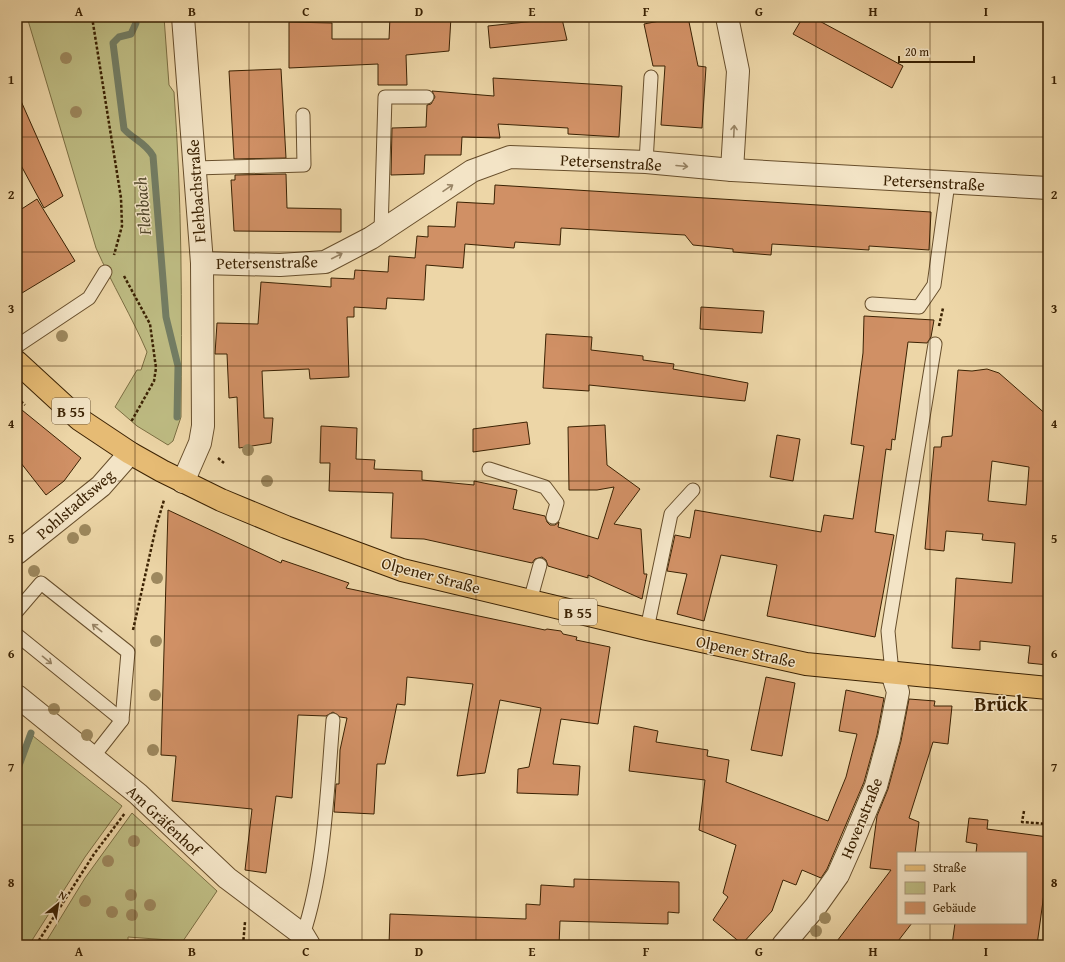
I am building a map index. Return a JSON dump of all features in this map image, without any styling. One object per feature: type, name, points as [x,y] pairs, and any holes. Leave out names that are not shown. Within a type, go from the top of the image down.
[{"type":"main road","name":"Olpener Straße","points":[[17,362],[79,419],[130,453],[183,482],[286,527],[402,570],[647,629],[806,664],[1048,688]]},
{"type":"street","name":"Flehbachstraße","points":[[183,17],[202,263],[203,426],[200,443],[183,482]]},
{"type":"street","points":[[727,17],[738,71],[732,170]]},
{"type":"street","name":"Petersenstraße","points":[[202,263],[280,265],[325,262],[381,231],[472,171],[510,157],[646,162],[732,170],[1048,188]]},
{"type":"street","name":"Pohlstadtsweg","points":[[17,553],[101,486],[130,453]]},
{"type":"street","name":"Hovenstraße","points":[[782,945],[816,906],[838,875],[862,821],[876,786],[898,700],[898,692],[892,673]]},
{"type":"street","name":"Am Gräfenhof","points":[[17,696],[138,794],[227,878],[306,940]]},
{"type":"lane","points":[[646,162],[651,77]]},
{"type":"lane","points":[[381,231],[385,97],[427,97]]},
{"type":"lane","points":[[195,168],[304,165],[303,115]]},
{"type":"lane","points":[[872,304],[920,306],[934,285],[948,183]]},
{"type":"lane","points":[[17,346],[89,298],[105,272]]},
{"type":"lane","points":[[892,673],[888,631],[935,344]]},
{"type":"lane","points":[[490,469],[545,487],[557,503],[553,517]]},
{"type":"lane","points":[[647,629],[671,514],[693,490]]},
{"type":"lane","points":[[530,601],[540,565]]},
{"type":"lane","points":[[17,611],[41,583],[128,652],[122,720],[93,757]]},
{"type":"lane","points":[[17,635],[122,720]]},
{"type":"lane","points":[[306,940],[324,820],[333,720]]},
{"type":"path","points":[[92,17],[121,198],[122,226],[118,244]]},
{"type":"path","points":[[120,270],[150,324],[156,368],[154,381],[131,422]]},
{"type":"path","points":[[128,652],[156,527],[164,500]]},
{"type":"path","points":[[36,945],[94,854],[138,794]]},
{"type":"path","points":[[1024,811],[1022,822],[1048,824]]},
{"type":"green space","points":[[27,17],[164,17],[169,85],[174,92],[177,133],[181,295],[181,417],[173,441],[168,445],[137,426],[115,407],[137,370],[141,370],[147,352],[96,248]]},
{"type":"green space","points":[[33,736],[122,806],[85,857],[29,945],[17,945],[17,775]]},
{"type":"green space","points":[[132,813],[217,891],[183,941],[128,937],[128,945],[44,945],[85,878]]},
{"type":"building","points":[[390,17],[451,17],[449,51],[406,55],[407,85],[378,85],[378,64],[289,68],[289,22],[332,23],[332,39],[389,39]]},
{"type":"building","points":[[680,17],[688,17],[698,66],[706,67],[702,128],[661,125],[665,66],[653,66],[644,24]]},
{"type":"building","points":[[803,17],[812,17],[903,66],[892,88],[793,34]]},
{"type":"building","points":[[562,19],[567,40],[490,48],[488,26]]},
{"type":"building","points":[[281,69],[286,158],[234,159],[229,71]]},
{"type":"building","points":[[493,78],[622,86],[619,137],[568,134],[568,128],[498,124],[500,138],[462,137],[461,155],[425,155],[424,174],[391,175],[392,128],[426,127],[427,105],[431,104],[435,97],[432,91],[494,96]]},
{"type":"building","points":[[17,92],[63,196],[44,208],[17,158]]},
{"type":"building","points":[[286,174],[287,208],[341,209],[341,232],[234,231],[231,180],[235,180],[235,175]]},
{"type":"building","points":[[495,185],[931,212],[929,250],[869,246],[869,250],[772,244],[771,255],[733,252],[733,249],[693,245],[685,235],[561,228],[560,245],[515,242],[514,248],[465,244],[463,268],[426,265],[424,300],[387,298],[386,309],[354,307],[354,317],[347,317],[349,377],[310,379],[309,369],[262,371],[264,418],[273,418],[271,443],[239,448],[237,397],[229,398],[227,354],[215,354],[217,323],[258,324],[261,282],[331,287],[331,278],[354,279],[355,270],[388,272],[389,256],[415,258],[417,236],[428,237],[428,226],[455,227],[457,202],[494,204]]},
{"type":"building","points":[[37,199],[75,261],[17,296],[17,212]]},
{"type":"building","points":[[701,307],[764,311],[762,333],[700,329]]},
{"type":"building","points":[[864,316],[934,320],[931,337],[927,343],[908,342],[895,440],[892,439],[891,450],[886,449],[875,532],[894,535],[875,637],[767,616],[777,565],[721,555],[704,621],[677,614],[687,574],[667,571],[675,535],[690,538],[695,510],[821,532],[824,515],[853,519],[864,446],[851,444],[863,353]]},
{"type":"building","points":[[546,334],[592,337],[591,350],[643,356],[643,360],[674,364],[673,369],[748,383],[745,401],[589,385],[589,391],[543,388]]},
{"type":"building","points":[[987,369],[999,373],[1048,416],[1048,665],[1028,663],[1030,646],[980,641],[980,650],[952,648],[956,578],[1012,583],[1015,543],[982,540],[983,534],[946,531],[944,551],[925,549],[934,447],[941,447],[942,437],[952,436],[958,370],[972,371]],"holes":[[[992,461],[1029,467],[1026,505],[988,501]]]},
{"type":"building","points":[[17,406],[81,458],[64,481],[46,495],[17,458]]},
{"type":"building","points":[[527,422],[530,444],[473,452],[473,429]]},
{"type":"building","points":[[605,425],[607,465],[640,489],[614,524],[641,529],[644,574],[647,574],[642,599],[588,575],[588,578],[548,566],[546,560],[542,557],[535,559],[532,563],[424,539],[391,538],[393,493],[329,491],[330,463],[320,463],[321,426],[357,428],[356,459],[375,460],[374,469],[422,471],[422,480],[474,485],[474,481],[517,490],[513,509],[545,516],[550,525],[555,525],[559,522],[558,527],[598,539],[614,487],[597,490],[569,490],[568,427]]},
{"type":"building","points":[[777,435],[800,439],[793,481],[770,477]]},
{"type":"building","points":[[168,510],[281,563],[282,560],[349,583],[346,588],[545,630],[561,631],[563,634],[577,637],[576,640],[610,647],[598,724],[561,719],[553,764],[580,766],[578,795],[517,793],[518,769],[529,767],[541,708],[500,700],[485,773],[457,776],[473,684],[407,677],[405,705],[397,704],[385,764],[377,764],[374,814],[334,812],[336,784],[339,784],[340,750],[347,718],[340,717],[333,712],[326,716],[298,715],[292,798],[276,796],[266,873],[245,870],[252,809],[172,801],[176,756],[161,755]]},
{"type":"building","points":[[766,677],[795,683],[782,756],[751,750]]},
{"type":"building","points":[[846,690],[884,698],[877,735],[864,782],[827,869],[821,878],[802,870],[796,885],[783,880],[772,911],[742,944],[713,920],[728,897],[723,893],[736,845],[699,830],[705,780],[629,771],[634,726],[658,731],[656,742],[708,750],[707,756],[729,760],[726,782],[828,821],[846,777],[857,734],[839,731]]},
{"type":"building","points":[[909,699],[935,701],[934,706],[952,706],[948,744],[933,742],[909,818],[919,822],[915,852],[897,852],[897,924],[911,924],[895,945],[834,945],[891,870],[870,868],[877,816],[888,789],[901,741]]},
{"type":"building","points":[[969,818],[988,820],[987,829],[1048,837],[1048,864],[1037,945],[952,945],[955,924],[1027,924],[1027,852],[976,852],[977,844],[966,842]]},
{"type":"building","points":[[574,879],[679,882],[679,913],[668,912],[668,924],[560,921],[559,945],[389,945],[390,914],[526,919],[526,904],[540,905],[541,885],[574,887]]},
{"type":"waterway","name":"Flehbach","points":[[135,17],[136,23],[131,34],[119,37],[113,43],[124,129],[143,144],[153,156],[166,317],[178,366],[177,417]]},
{"type":"waterway","name":"Flehbach","points":[[17,771],[31,733]]},
{"type":"district","name":"Brück","points":[[1001,703]]}]
